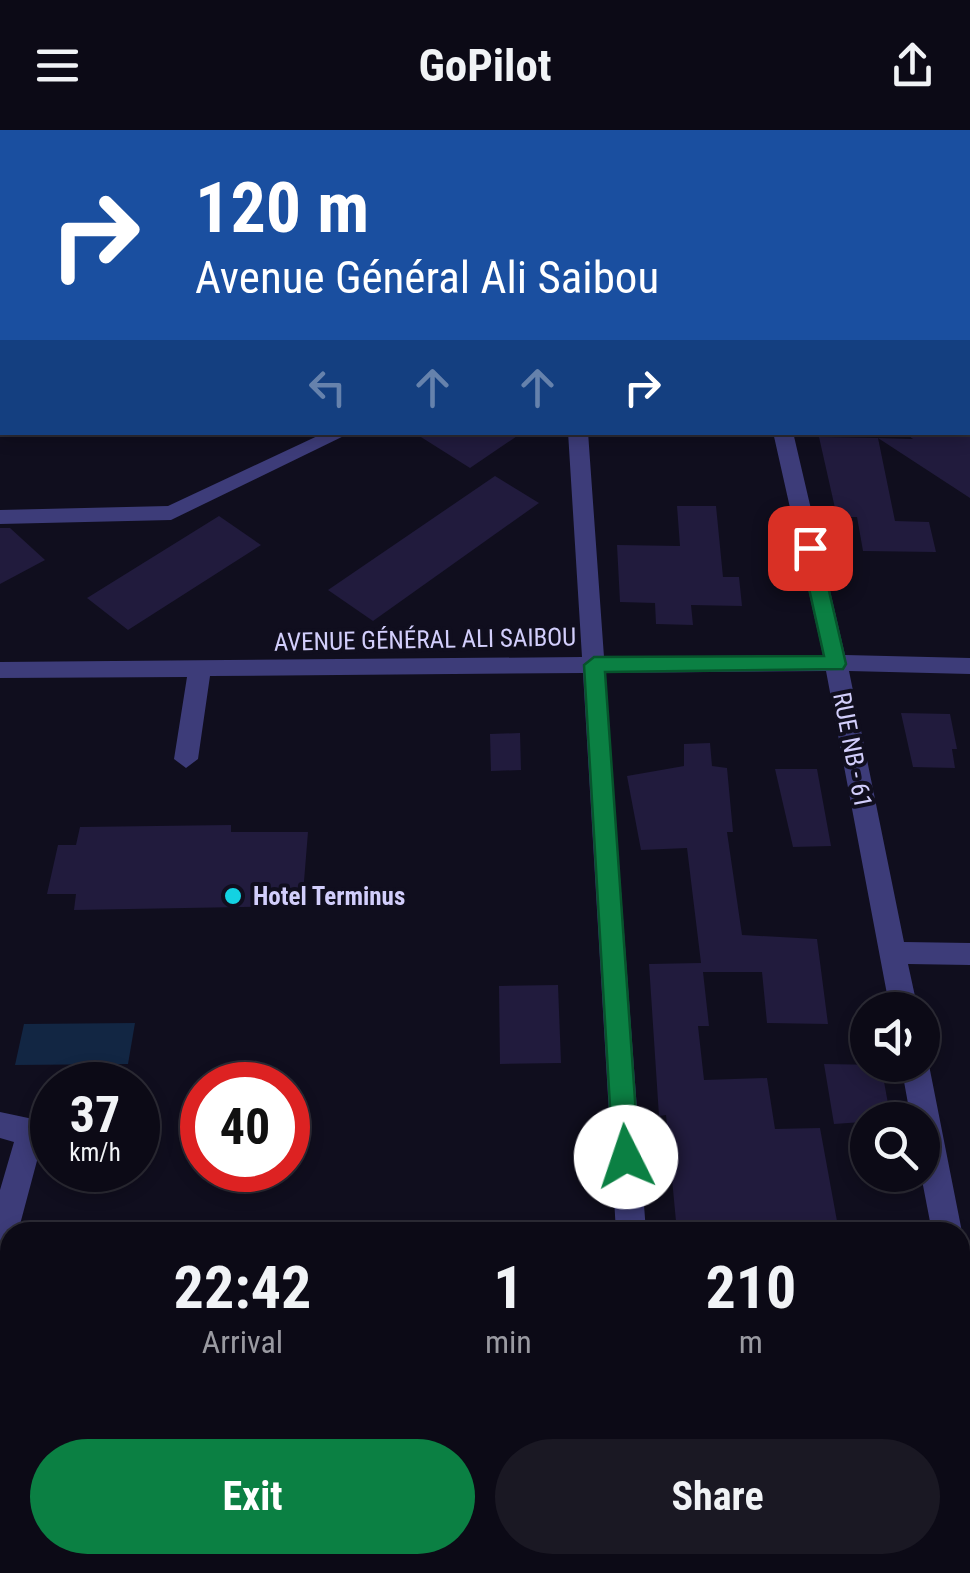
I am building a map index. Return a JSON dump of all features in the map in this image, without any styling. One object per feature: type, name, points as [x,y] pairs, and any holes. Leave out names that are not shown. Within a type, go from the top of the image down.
[{"type":"street","points":[[0,516],[171,513],[336,435]]},
{"type":"street","points":[[578,435],[630,1222]]},
{"type":"street","name":"RUE NB - 61","points":[[784,435],[836,664],[901,992]]},
{"type":"street","name":"AVENUE GÉNÉRAL ALI SAIBOU","points":[[0,670],[970,666]]},
{"type":"street","points":[[186,759],[200,668]]},
{"type":"street","points":[[894,953],[970,954]]},
{"type":"street","points":[[918,1082],[945,1222]]},
{"type":"street","points":[[6,1222],[28,1142],[13,1129]]},
{"type":"water","points":[[135,1023],[128,1062],[15,1065],[24,1024]]},
{"type":"building","points":[[418,435],[519,435],[470,468]]},
{"type":"building","points":[[908,435],[970,435],[970,498],[878,438],[913,439]]},
{"type":"building","points":[[819,437],[878,438],[895,521],[929,522],[936,552],[863,551],[857,517],[837,517]]},
{"type":"building","points":[[495,476],[539,503],[373,621],[328,590]]},
{"type":"building","points":[[677,506],[716,506],[723,577],[739,577],[742,606],[691,605],[693,625],[656,624],[655,603],[620,602],[617,545],[680,546]]},
{"type":"building","points":[[219,516],[261,545],[128,630],[87,598]]},
{"type":"building","points":[[0,528],[10,528],[45,560],[0,584]]},
{"type":"building","points":[[901,713],[950,714],[957,749],[952,749],[955,768],[913,767]]},
{"type":"building","points":[[520,733],[521,770],[491,771],[490,734]]},
{"type":"building","points":[[710,743],[712,766],[727,768],[733,832],[727,832],[742,935],[817,939],[828,1024],[767,1023],[762,972],[703,972],[709,1026],[698,1026],[704,1080],[767,1078],[775,1129],[820,1128],[837,1222],[676,1222],[666,1115],[659,1116],[649,964],[701,963],[687,848],[641,850],[627,776],[684,766],[684,744]]},
{"type":"building","points":[[775,769],[817,769],[831,846],[793,847]]},
{"type":"building","points":[[231,825],[231,832],[308,832],[302,906],[74,910],[76,894],[47,894],[58,845],[76,845],[80,827]]},
{"type":"building","points":[[558,985],[561,1063],[500,1064],[499,986]]},
{"type":"building","points":[[824,1064],[850,1064],[850,1082],[884,1082],[888,1102],[850,1102],[850,1123],[834,1124]]},
{"type":"place","name":"Hotel Terminus","points":[[233,896]]},
{"type":"route","points":[[626,1157],[594,665],[836,664],[810,548]]}]
